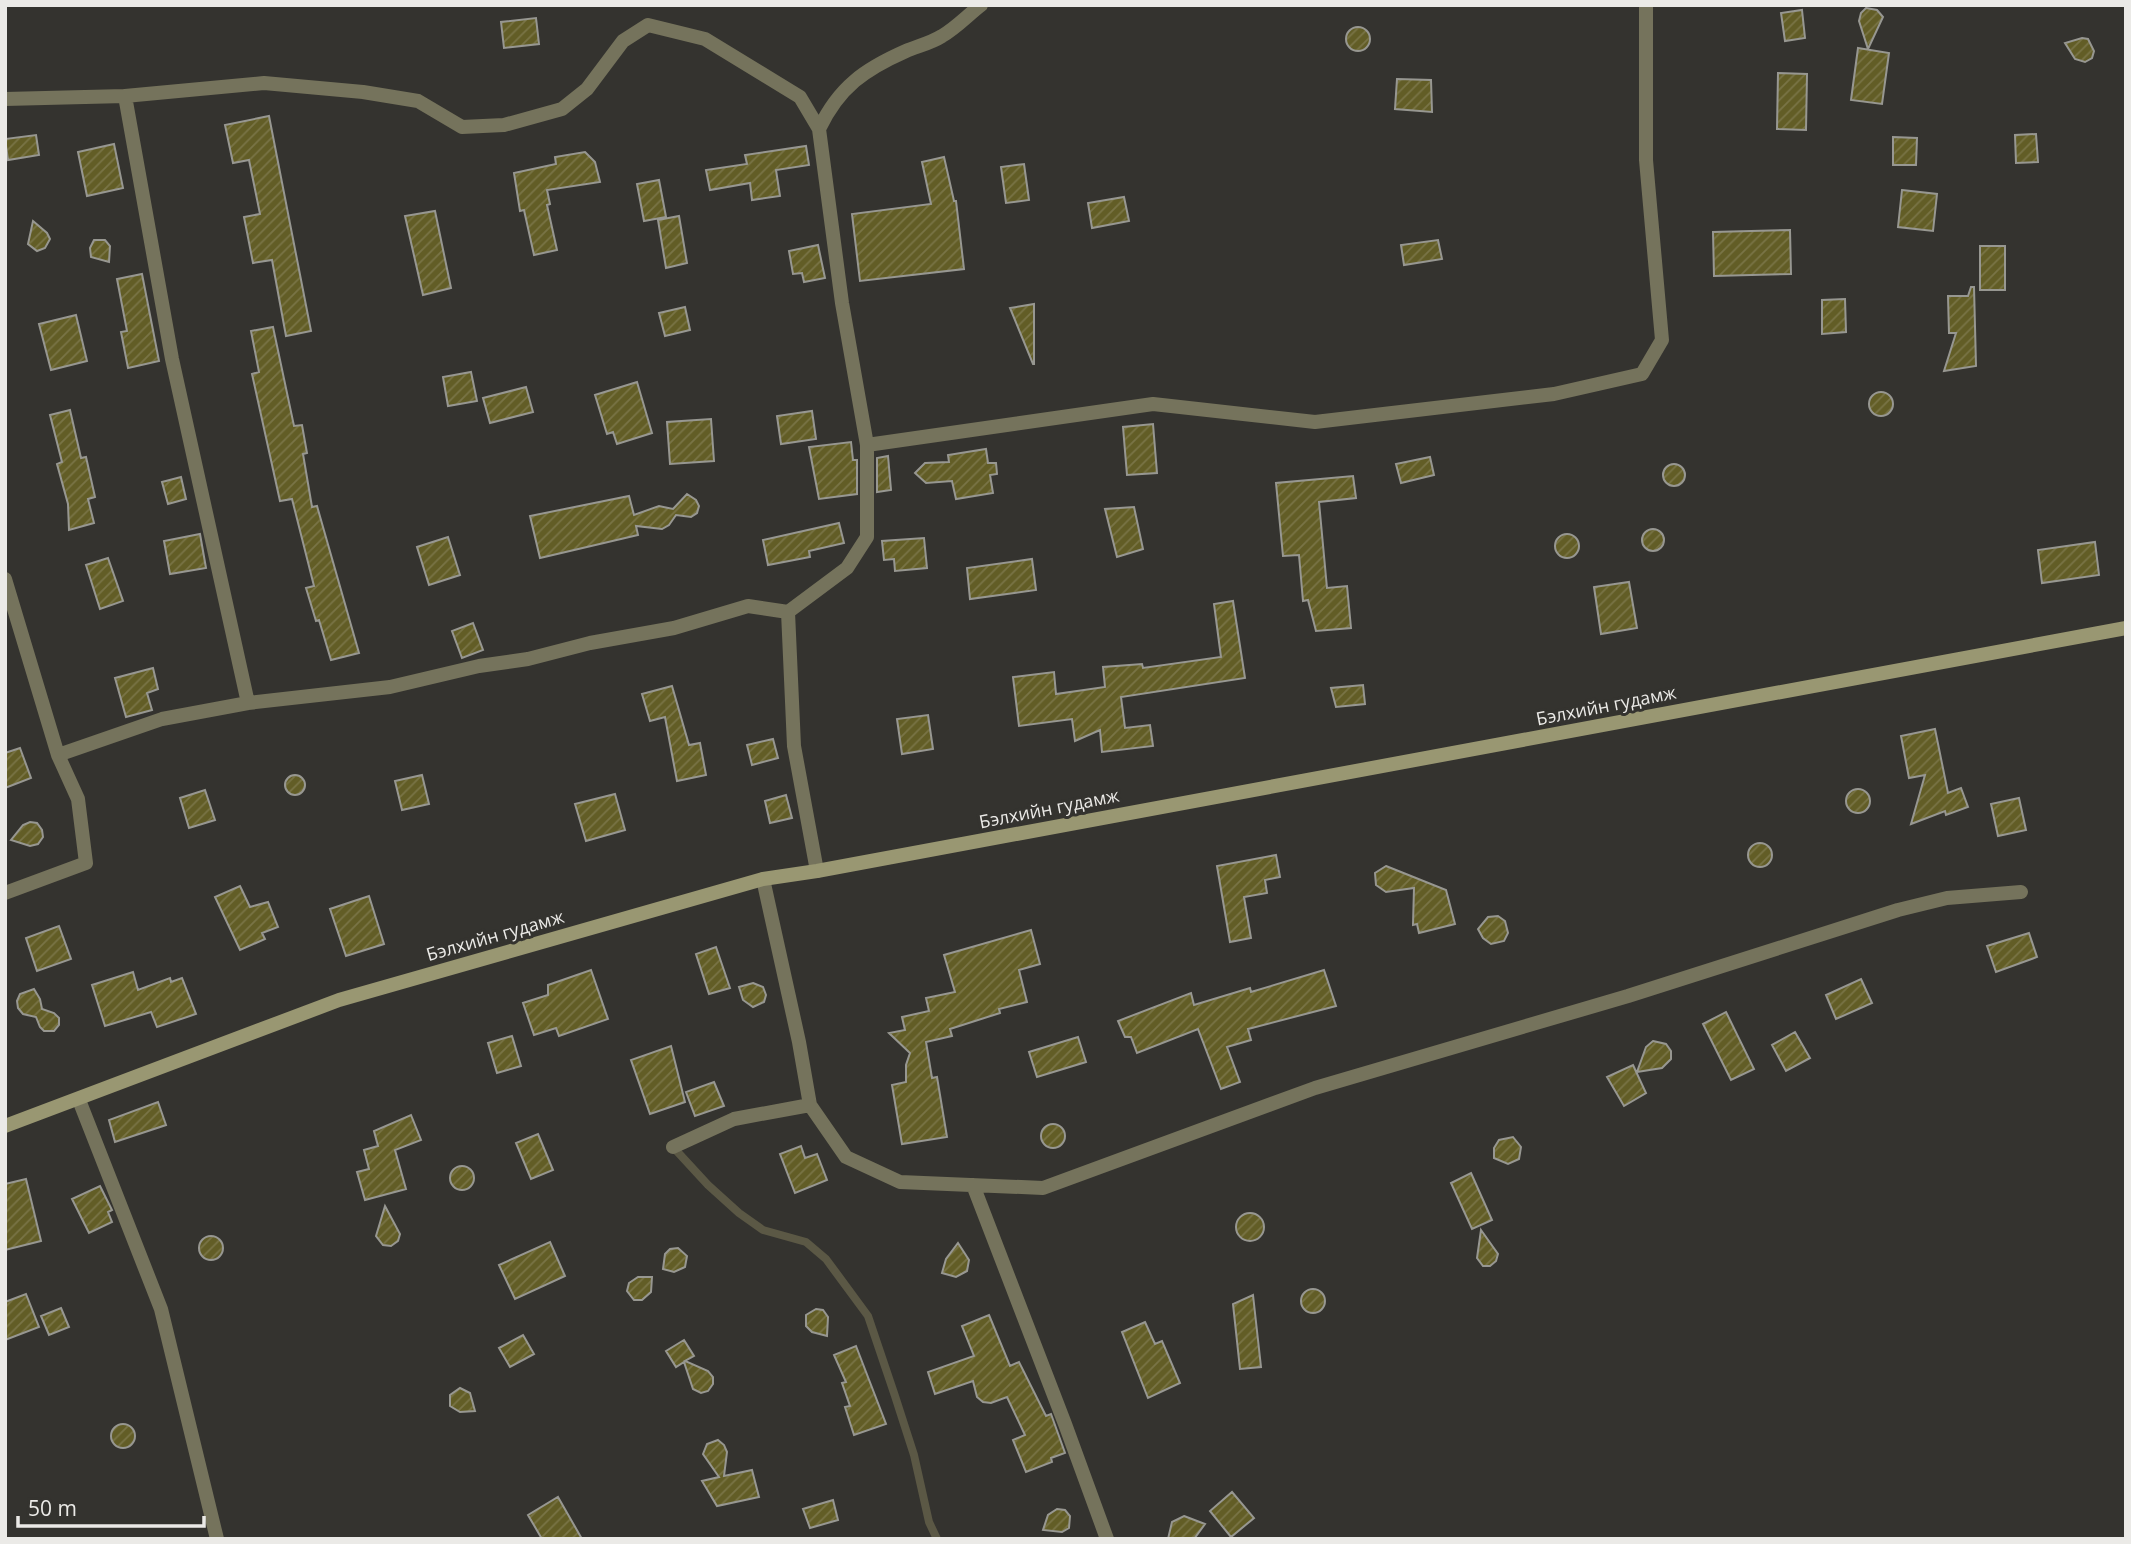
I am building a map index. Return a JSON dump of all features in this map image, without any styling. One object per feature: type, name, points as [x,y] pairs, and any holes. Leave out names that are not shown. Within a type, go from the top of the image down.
[{"type":"main road","name":"Бэлхийн гудамж","points":[[5,1126],[339,1000],[763,879],[2126,628]]},
{"type":"street","points":[[819,130],[827,111],[862,73],[941,37],[981,5]]},
{"type":"street","points":[[867,445],[1153,404],[1315,422],[1554,394],[1642,374],[1662,340],[1646,160],[1646,5]]},
{"type":"street","points":[[5,99],[125,96],[264,83],[363,92],[418,101],[462,127],[504,125],[562,109],[587,89],[623,41],[648,25],[705,39],[800,97],[819,130],[842,303],[867,445],[867,537],[847,568],[788,612],[748,606],[674,628],[590,643],[528,659],[479,666],[390,687],[248,702],[162,719],[58,755]]},
{"type":"street","points":[[125,96],[172,359],[248,702]]},
{"type":"street","points":[[5,579],[58,755],[78,799],[86,863],[5,893]]},
{"type":"street","points":[[788,612],[794,746],[817,871]]},
{"type":"street","points":[[763,879],[810,1105],[846,1157],[900,1182],[1043,1188],[1315,1088],[1628,996],[1898,910],[1947,898],[2021,892]]},
{"type":"street","points":[[79,1100],[161,1309],[217,1539]]},
{"type":"street","points":[[673,1147],[734,1119],[810,1105]]},
{"type":"street","points":[[973,1185],[1107,1539]]},
{"type":"building","points":[[1866,8],[1877,10],[1883,17],[1868,49],[1859,21]]},
{"type":"building","points":[[1802,10],[1805,38],[1785,41],[1781,13]]},
{"type":"building","points":[[536,18],[539,44],[504,48],[501,22]]},
{"type":"building","points":[[1358,27],[1366,31],[1370,39],[1366,47],[1358,51],[1350,47],[1346,39],[1350,31]]},
{"type":"building","points":[[2088,39],[2094,51],[2092,58],[2085,62],[2075,59],[2065,43]]},
{"type":"building","points":[[1858,48],[1889,53],[1882,104],[1851,100]]},
{"type":"building","points":[[1778,73],[1807,74],[1806,130],[1777,129]]},
{"type":"building","points":[[1397,79],[1431,80],[1432,112],[1395,109]]},
{"type":"building","points":[[269,116],[311,331],[286,336],[272,260],[253,263],[244,217],[260,214],[249,160],[233,163],[225,125]]},
{"type":"building","points":[[2036,134],[2038,162],[2016,163],[2015,135]]},
{"type":"building","points":[[36,135],[39,155],[8,160],[5,139]]},
{"type":"building","points":[[1893,137],[1917,138],[1916,165],[1893,165]]},
{"type":"building","points":[[114,144],[123,188],[87,196],[78,152]]},
{"type":"building","points":[[806,146],[809,165],[776,170],[780,196],[752,200],[750,183],[710,190],[706,170],[747,164],[745,155]]},
{"type":"building","points":[[585,152],[595,162],[600,182],[547,190],[550,204],[547,205],[557,250],[534,255],[524,210],[520,211],[514,173],[556,164],[555,157]]},
{"type":"building","points":[[944,157],[956,201],[964,269],[860,281],[852,214],[931,204],[922,162]]},
{"type":"building","points":[[1024,164],[1029,200],[1006,203],[1001,167]]},
{"type":"building","points":[[659,180],[666,217],[644,221],[637,184]]},
{"type":"building","points":[[1902,190],[1937,194],[1933,231],[1898,227]]},
{"type":"building","points":[[1124,197],[1129,221],[1092,228],[1088,203]]},
{"type":"building","points":[[435,211],[451,288],[423,295],[405,216]]},
{"type":"building","points":[[679,216],[687,263],[666,268],[658,220]]},
{"type":"building","points":[[33,221],[50,239],[45,248],[37,251],[28,244]]},
{"type":"building","points":[[1790,230],[1791,274],[1714,276],[1713,232]]},
{"type":"building","points":[[94,240],[105,240],[110,246],[109,262],[91,257],[90,248]]},
{"type":"building","points":[[1438,240],[1442,259],[1404,265],[1401,245]]},
{"type":"building","points":[[818,245],[825,278],[804,282],[802,273],[793,274],[789,251]]},
{"type":"building","points":[[1980,246],[2005,246],[2005,290],[1980,290]]},
{"type":"building","points":[[142,274],[159,361],[128,368],[121,332],[127,331],[117,279]]},
{"type":"building","points":[[1971,287],[1974,287],[1976,366],[1944,371],[1956,333],[1949,333],[1948,296],[1968,296]]},
{"type":"building","points":[[1845,299],[1846,332],[1822,334],[1822,300]]},
{"type":"building","points":[[1034,304],[1034,364],[1033,364],[1010,308]]},
{"type":"building","points":[[685,307],[690,330],[665,336],[659,313]]},
{"type":"building","points":[[76,315],[87,361],[51,370],[39,324]]},
{"type":"building","points":[[273,327],[294,426],[302,425],[307,453],[303,454],[312,507],[317,506],[359,653],[331,660],[306,588],[314,586],[292,499],[280,501],[252,374],[259,372],[251,331]]},
{"type":"building","points":[[471,372],[477,401],[448,406],[443,377]]},
{"type":"building","points":[[637,382],[652,433],[617,444],[613,432],[607,434],[595,395]]},
{"type":"building","points":[[526,387],[533,412],[490,423],[483,398]]},
{"type":"building","points":[[1881,392],[1889,396],[1893,404],[1889,412],[1881,416],[1873,412],[1869,404],[1873,396]]},
{"type":"building","points":[[70,410],[81,458],[86,457],[95,497],[88,499],[94,523],[69,530],[68,504],[57,464],[62,462],[50,415]]},
{"type":"building","points":[[812,411],[816,439],[781,444],[777,416]]},
{"type":"building","points":[[711,419],[714,461],[670,464],[667,422]]},
{"type":"building","points":[[1153,424],[1157,473],[1127,475],[1123,427]]},
{"type":"building","points":[[851,442],[853,460],[857,460],[857,494],[819,499],[809,447]]},
{"type":"building","points":[[986,449],[988,463],[996,463],[997,474],[990,475],[993,493],[956,499],[952,481],[926,483],[915,473],[925,463],[949,462],[948,455]]},
{"type":"building","points":[[888,456],[891,490],[877,492],[877,458]]},
{"type":"building","points":[[1430,457],[1434,475],[1401,483],[1396,464]]},
{"type":"building","points":[[1670,464],[1678,464],[1685,471],[1685,479],[1678,486],[1670,486],[1663,479],[1663,471]]},
{"type":"building","points":[[1353,476],[1356,498],[1319,502],[1327,588],[1347,586],[1351,628],[1316,631],[1308,600],[1303,601],[1299,555],[1283,556],[1276,483]]},
{"type":"building","points":[[181,477],[186,499],[168,504],[162,482]]},
{"type":"building","points":[[687,494],[696,500],[699,506],[697,513],[691,517],[676,515],[669,525],[662,529],[636,526],[638,535],[540,558],[530,516],[629,496],[634,515],[659,506],[673,509]]},
{"type":"building","points":[[1134,507],[1143,549],[1117,557],[1105,509]]},
{"type":"building","points":[[839,523],[844,543],[809,551],[810,557],[768,565],[763,540]]},
{"type":"building","points":[[1649,529],[1657,529],[1664,536],[1664,544],[1657,551],[1649,551],[1642,544],[1642,536]]},
{"type":"building","points":[[200,534],[206,568],[170,574],[164,541]]},
{"type":"building","points":[[1567,534],[1575,538],[1579,546],[1575,554],[1567,558],[1559,554],[1555,546],[1559,538]]},
{"type":"building","points":[[448,537],[460,575],[429,585],[417,547]]},
{"type":"building","points":[[924,538],[927,568],[895,571],[894,559],[884,560],[882,541]]},
{"type":"building","points":[[2095,542],[2099,575],[2042,583],[2038,550]]},
{"type":"building","points":[[108,558],[123,601],[100,609],[86,565]]},
{"type":"building","points":[[1032,559],[1036,590],[970,599],[967,568]]},
{"type":"building","points":[[1629,582],[1637,628],[1601,634],[1594,587]]},
{"type":"building","points":[[1233,601],[1245,678],[1121,697],[1125,728],[1150,725],[1153,746],[1102,752],[1100,730],[1075,741],[1072,719],[1019,726],[1013,677],[1054,672],[1056,694],[1105,687],[1103,667],[1142,664],[1143,668],[1221,657],[1214,604]]},
{"type":"building","points":[[473,623],[483,650],[462,658],[452,631]]},
{"type":"building","points":[[153,668],[158,689],[147,693],[152,710],[126,717],[115,678]]},
{"type":"building","points":[[1363,685],[1365,704],[1336,707],[1331,688]]},
{"type":"building","points":[[672,686],[689,745],[700,743],[706,775],[677,781],[665,717],[650,721],[642,694]]},
{"type":"building","points":[[928,715],[933,749],[902,754],[897,719]]},
{"type":"building","points":[[1935,729],[1948,793],[1961,788],[1968,807],[1946,815],[1945,811],[1911,824],[1925,775],[1909,778],[1901,736]]},
{"type":"building","points":[[773,739],[778,758],[752,765],[747,745]]},
{"type":"building","points":[[20,748],[31,778],[5,788],[5,753]]},
{"type":"building","points":[[291,775],[299,775],[305,785],[299,795],[291,795],[285,789],[285,781]]},
{"type":"building","points":[[422,775],[429,804],[402,810],[395,781]]},
{"type":"building","points":[[1858,789],[1867,792],[1870,801],[1867,810],[1858,813],[1849,810],[1846,801],[1849,792]]},
{"type":"building","points":[[205,790],[215,820],[189,828],[180,798]]},
{"type":"building","points":[[615,794],[625,830],[586,841],[575,804]]},
{"type":"building","points":[[786,795],[792,818],[770,823],[765,801]]},
{"type":"building","points":[[2019,798],[2026,830],[1998,836],[1991,804]]},
{"type":"building","points":[[37,823],[42,830],[43,837],[38,844],[30,846],[11,840],[23,825]]},
{"type":"building","points":[[1760,843],[1771,850],[1772,855],[1765,866],[1760,867],[1749,860],[1748,855],[1755,844]]},
{"type":"building","points":[[1276,855],[1280,877],[1265,880],[1267,893],[1244,897],[1251,938],[1230,942],[1217,866]]},
{"type":"building","points":[[1386,866],[1446,890],[1455,924],[1419,933],[1417,924],[1413,925],[1414,888],[1386,892],[1376,885],[1375,873]]},
{"type":"building","points":[[240,886],[250,907],[268,902],[278,927],[262,933],[265,939],[240,950],[215,897]]},
{"type":"building","points":[[369,896],[384,944],[346,956],[330,909]]},
{"type":"building","points":[[1498,916],[1505,921],[1508,933],[1504,941],[1491,944],[1483,938],[1478,929],[1488,917]]},
{"type":"building","points":[[59,926],[71,959],[37,971],[26,938]]},
{"type":"building","points":[[1031,930],[1040,964],[1019,970],[1027,1002],[999,1009],[1000,1013],[950,1029],[952,1036],[926,1042],[932,1078],[937,1077],[947,1137],[902,1144],[892,1085],[906,1082],[906,1065],[910,1053],[889,1033],[905,1030],[902,1017],[929,1011],[926,998],[955,992],[944,955]]},
{"type":"building","points":[[2029,933],[2037,957],[1996,972],[1987,946]]},
{"type":"building","points":[[716,947],[730,988],[709,994],[696,954]]},
{"type":"building","points":[[591,970],[608,1019],[559,1036],[556,1028],[534,1035],[523,1003],[548,995],[548,985]]},
{"type":"building","points":[[1324,970],[1336,1006],[1248,1029],[1251,1040],[1227,1047],[1240,1082],[1221,1089],[1198,1029],[1137,1053],[1131,1037],[1125,1037],[1118,1021],[1191,993],[1194,1005],[1250,988],[1251,992]]},
{"type":"building","points":[[133,972],[138,990],[170,978],[171,982],[182,978],[196,1014],[157,1027],[151,1012],[105,1026],[92,985]]},
{"type":"building","points":[[1861,979],[1872,1003],[1836,1019],[1826,995]]},
{"type":"building","points":[[753,983],[763,987],[766,995],[764,1002],[753,1007],[743,1000],[739,987]]},
{"type":"building","points":[[34,989],[42,1009],[59,1018],[59,1025],[54,1031],[44,1031],[36,1017],[23,1014],[18,1008],[20,994]]},
{"type":"building","points":[[1726,1012],[1754,1069],[1731,1080],[1703,1024]]},
{"type":"building","points":[[1795,1032],[1810,1058],[1786,1071],[1772,1045]]},
{"type":"building","points":[[512,1036],[521,1066],[497,1073],[488,1043]]},
{"type":"building","points":[[1078,1037],[1086,1062],[1037,1077],[1029,1052]]},
{"type":"building","points":[[1653,1041],[1666,1044],[1671,1051],[1671,1059],[1662,1068],[1637,1072],[1646,1047]]},
{"type":"building","points":[[671,1046],[685,1102],[650,1114],[631,1060]]},
{"type":"building","points":[[1633,1065],[1646,1093],[1624,1106],[1607,1077]]},
{"type":"building","points":[[714,1082],[724,1106],[695,1116],[686,1092]]},
{"type":"building","points":[[158,1102],[166,1125],[115,1142],[109,1120]]},
{"type":"building","points":[[411,1115],[421,1140],[395,1150],[406,1189],[365,1200],[357,1172],[369,1169],[364,1150],[378,1146],[374,1131]]},
{"type":"building","points":[[1053,1124],[1064,1131],[1065,1136],[1058,1147],[1053,1148],[1042,1141],[1041,1136],[1048,1125]]},
{"type":"building","points":[[538,1134],[553,1170],[531,1179],[516,1143]]},
{"type":"building","points":[[1513,1137],[1521,1147],[1519,1159],[1508,1164],[1494,1158],[1494,1148],[1499,1140]]},
{"type":"building","points":[[801,1146],[805,1158],[817,1154],[827,1180],[795,1193],[780,1154]]},
{"type":"building","points":[[462,1166],[473,1173],[474,1178],[467,1189],[462,1190],[451,1183],[450,1178],[457,1167]]},
{"type":"building","points":[[1471,1173],[1492,1220],[1472,1229],[1451,1183]]},
{"type":"building","points":[[26,1179],[41,1241],[5,1250],[5,1184]]},
{"type":"building","points":[[100,1186],[112,1210],[108,1212],[112,1222],[89,1233],[72,1199]]},
{"type":"building","points":[[385,1206],[400,1234],[398,1241],[391,1246],[383,1245],[376,1236]]},
{"type":"building","points":[[1250,1213],[1260,1217],[1264,1227],[1260,1237],[1250,1241],[1240,1237],[1236,1227],[1240,1217]]},
{"type":"building","points":[[1481,1230],[1498,1254],[1496,1261],[1490,1266],[1483,1266],[1477,1258]]},
{"type":"building","points":[[211,1236],[222,1243],[223,1248],[216,1259],[211,1260],[200,1253],[199,1248],[206,1237]]},
{"type":"building","points":[[550,1242],[565,1276],[515,1299],[499,1265]]},
{"type":"building","points":[[958,1243],[969,1260],[967,1271],[956,1277],[942,1273],[946,1259]]},
{"type":"building","points":[[678,1248],[687,1256],[685,1267],[674,1272],[663,1269],[665,1254],[670,1249]]},
{"type":"building","points":[[638,1277],[652,1277],[651,1292],[642,1300],[634,1300],[627,1291],[629,1283]]},
{"type":"building","points":[[1313,1289],[1324,1296],[1325,1301],[1318,1312],[1313,1313],[1302,1306],[1301,1301],[1308,1290]]},
{"type":"building","points":[[26,1294],[39,1327],[5,1340],[5,1302]]},
{"type":"building","points":[[1253,1295],[1261,1367],[1240,1369],[1233,1304]]},
{"type":"building","points":[[61,1308],[69,1327],[49,1335],[41,1316]]},
{"type":"building","points":[[816,1309],[823,1310],[828,1317],[827,1336],[812,1332],[806,1326],[806,1315]]},
{"type":"building","points":[[989,1315],[1010,1366],[1019,1362],[1046,1416],[1051,1414],[1065,1453],[1051,1458],[1052,1462],[1026,1472],[1013,1440],[1025,1435],[1007,1397],[991,1403],[983,1402],[977,1397],[973,1381],[935,1394],[928,1372],[974,1356],[962,1326]]},
{"type":"building","points":[[1145,1322],[1155,1344],[1162,1341],[1180,1383],[1148,1398],[1122,1332]]},
{"type":"building","points":[[523,1335],[534,1354],[510,1367],[499,1348]]},
{"type":"building","points":[[684,1340],[694,1356],[685,1361],[708,1371],[713,1377],[713,1384],[708,1391],[701,1393],[693,1389],[684,1362],[676,1367],[666,1351]]},
{"type":"building","points":[[856,1346],[886,1424],[854,1435],[845,1407],[850,1406],[842,1383],[846,1382],[834,1355]]},
{"type":"building","points":[[460,1388],[470,1393],[475,1411],[460,1412],[450,1406],[450,1395]]},
{"type":"building","points":[[123,1424],[134,1431],[135,1436],[128,1447],[123,1448],[112,1441],[111,1436],[118,1425]]},
{"type":"building","points":[[718,1440],[727,1452],[724,1476],[752,1470],[759,1497],[717,1506],[702,1481],[719,1477],[703,1454],[707,1444]]},
{"type":"building","points":[[1232,1492],[1254,1518],[1231,1537],[1210,1511]]},
{"type":"building","points":[[558,1497],[582,1539],[542,1539],[528,1515]]},
{"type":"building","points":[[833,1500],[838,1520],[810,1528],[803,1509]]},
{"type":"building","points":[[1057,1509],[1065,1510],[1070,1516],[1069,1528],[1062,1532],[1043,1530],[1048,1515]]},
{"type":"building","points":[[1184,1516],[1205,1524],[1194,1539],[1168,1539],[1172,1522]]},
{"type":"waterway","points":[[673,1147],[708,1185],[739,1213],[763,1230],[806,1242],[826,1259],[868,1316],[914,1455],[929,1522],[937,1539]]}]
